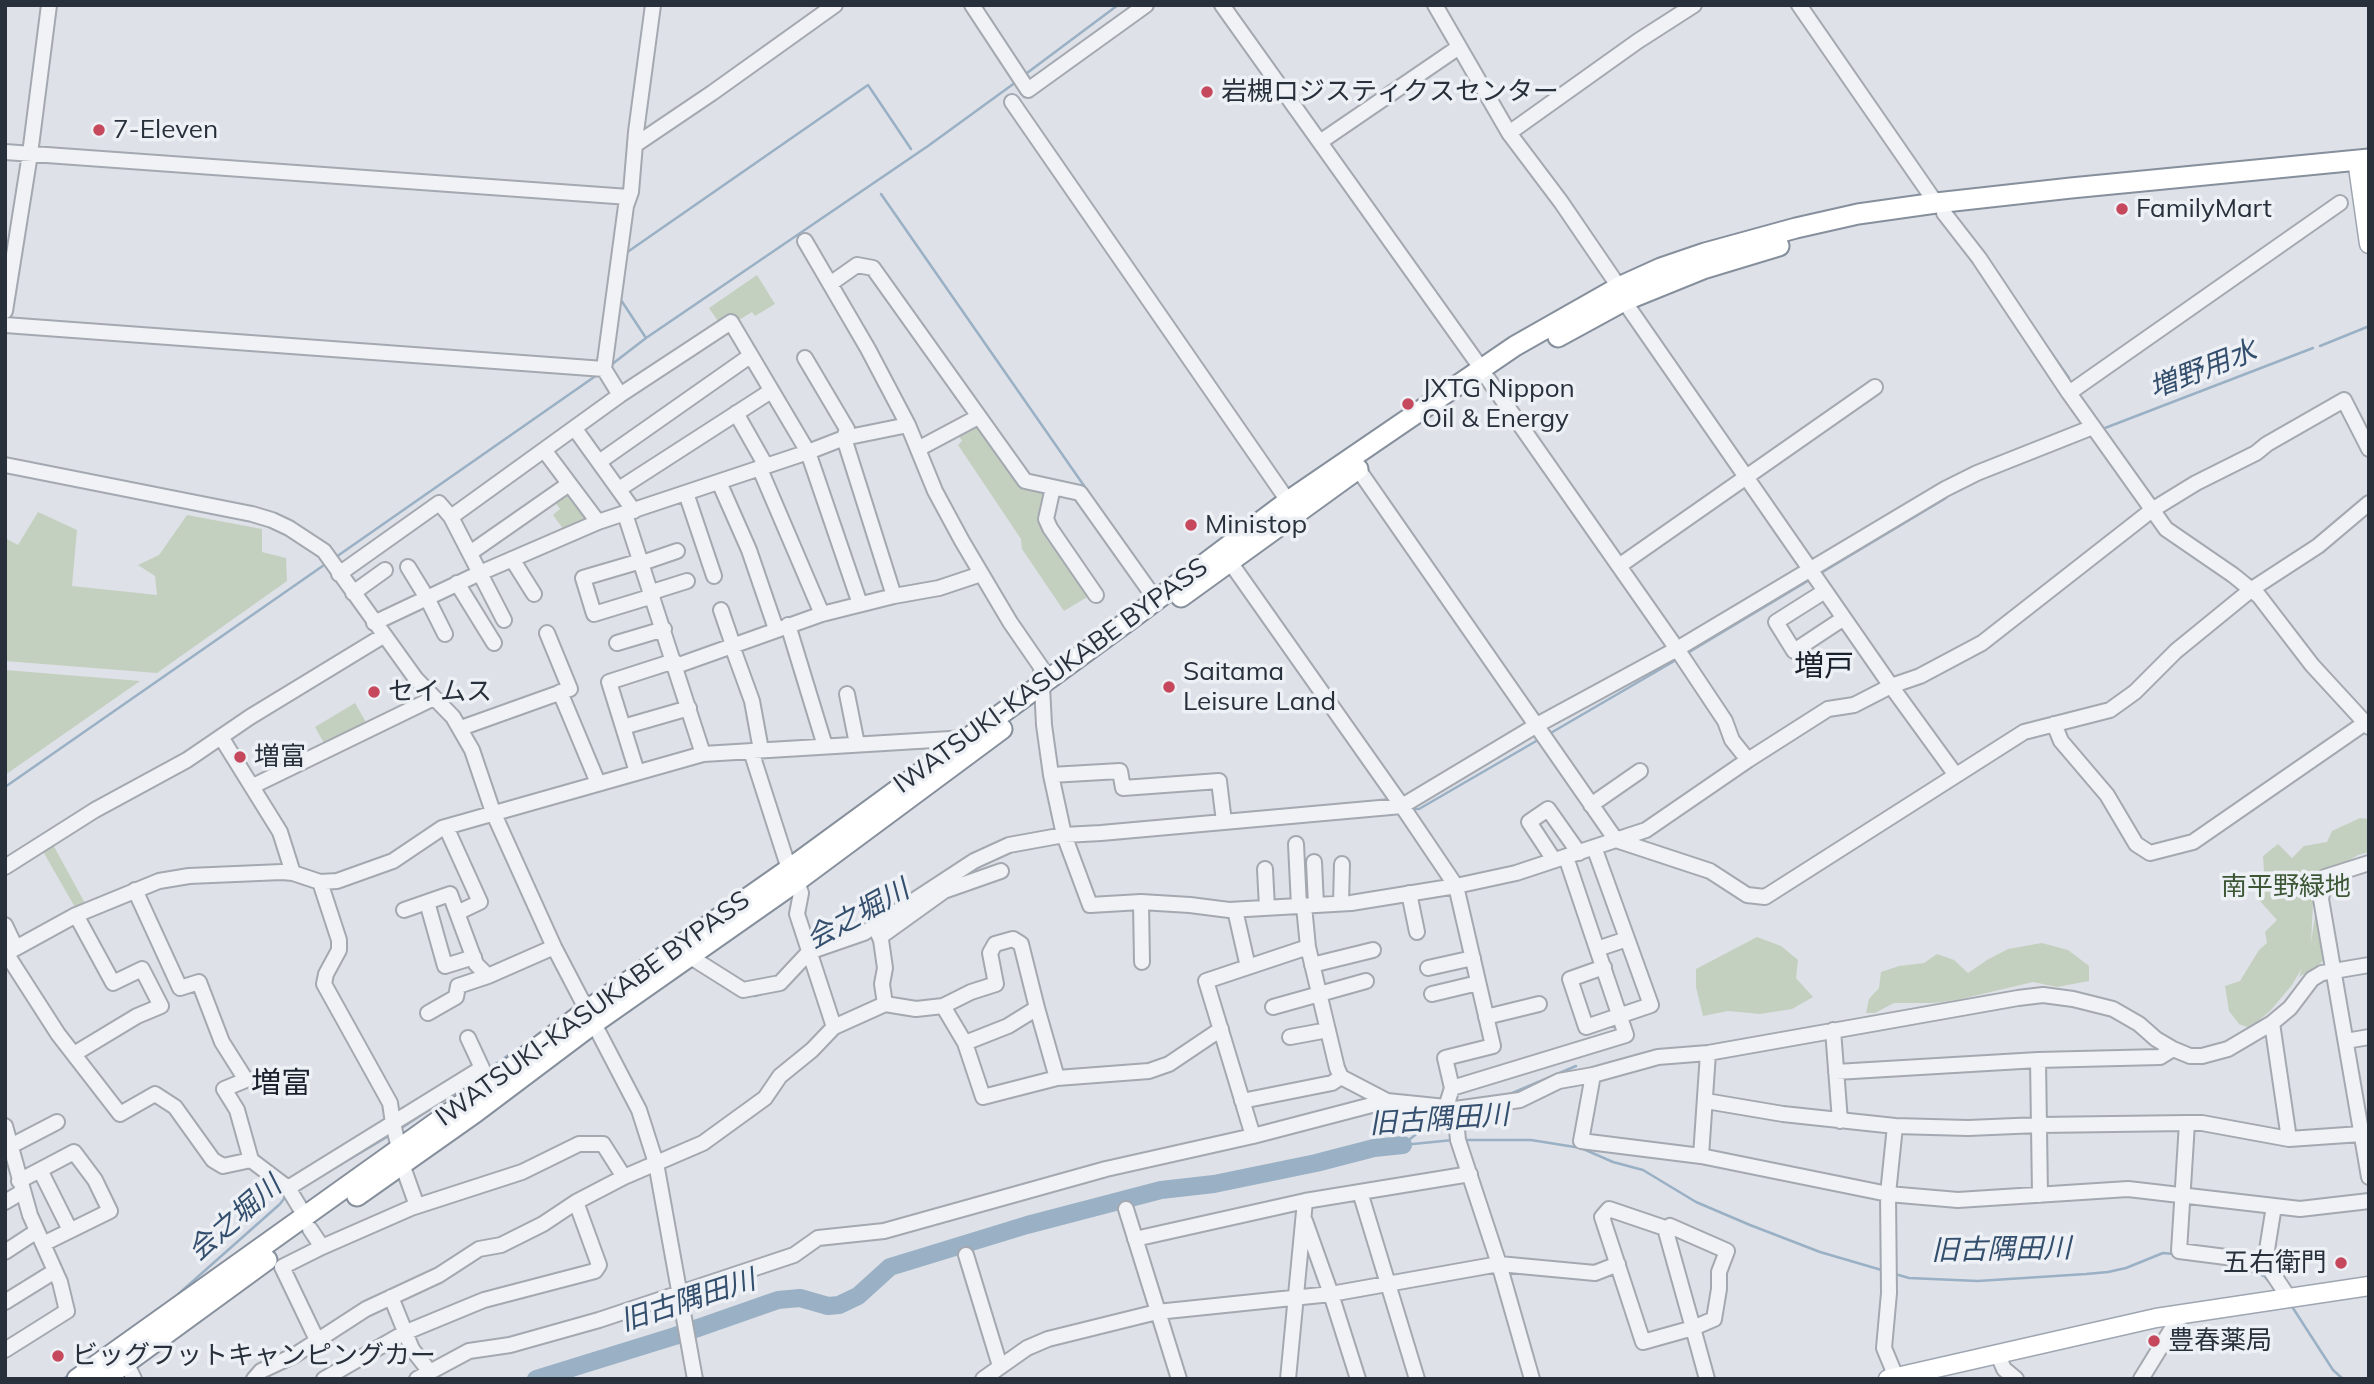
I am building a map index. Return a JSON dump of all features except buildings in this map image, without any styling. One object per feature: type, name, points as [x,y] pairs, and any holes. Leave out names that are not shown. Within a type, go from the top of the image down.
[{"type":"highway","name":"IWATSUKI-KASUKABE BYPASS","points":[[77,1379],[308,1223],[589,1018],[793,875],[1042,691],[1230,562],[1484,374],[1515,346],[1622,294],[1798,239],[1940,208],[2363,166]]},
{"type":"highway","name":"IWATSUKI-KASUKABE BYPASS","points":[[589,1018],[689,956],[967,738],[1042,691],[1156,600],[1288,501],[1484,374]]},
{"type":"highway","name":"IWATSUKI-KASUKABE BYPASS","points":[[104,1379],[130,1370],[308,1223]]},
{"type":"main road","points":[[2363,166],[2369,244]]},
{"type":"main road","points":[[1892,1378],[1950,1371],[1997,1353],[2181,1314],[2369,1286]]},
{"type":"street","points":[[5,311],[30,154],[49,5]]},
{"type":"street","points":[[620,395],[604,369],[653,5]]},
{"type":"street","points":[[635,145],[835,5]]},
{"type":"street","points":[[972,5],[1028,90],[1146,5]]},
{"type":"street","points":[[1222,5],[1677,649],[1725,721],[1732,740],[1748,760]]},
{"type":"street","points":[[1435,5],[1509,133],[1561,202],[1891,687],[1955,774]]},
{"type":"street","points":[[1509,133],[1694,5]]},
{"type":"street","points":[[1799,5],[1940,208],[1979,258],[2069,393],[2166,529],[2252,589],[2312,665],[2367,725],[2193,842],[2150,853],[2136,844],[2107,795],[2061,741],[2054,724]]},
{"type":"street","points":[[1320,142],[1459,47]]},
{"type":"street","points":[[1012,102],[1288,501]]},
{"type":"street","points":[[5,152],[629,197]]},
{"type":"street","points":[[2069,393],[2340,203]]},
{"type":"street","points":[[805,241],[908,425],[935,491],[981,574],[1041,667],[1051,775],[1064,835],[1090,905],[1141,902],[1235,910],[1341,903],[1456,886],[1516,873],[1646,830],[1828,709],[1854,705],[1920,676],[1982,643],[2152,510],[2256,453],[2344,400],[2367,439]]},
{"type":"street","points":[[830,284],[857,265],[873,268],[1025,481],[1080,493],[1131,570],[1156,600]]},
{"type":"street","points":[[451,517],[620,395],[731,322],[808,452],[860,604]]},
{"type":"street","points":[[5,326],[604,369]]},
{"type":"street","points":[[599,461],[750,356]]},
{"type":"street","points":[[805,358],[847,429],[845,438],[894,596]]},
{"type":"street","points":[[1619,566],[1875,387]]},
{"type":"street","points":[[619,489],[771,391]]},
{"type":"street","points":[[736,413],[763,467],[822,614]]},
{"type":"street","points":[[918,449],[978,416]]},
{"type":"street","points":[[5,867],[95,810],[187,760],[427,598],[457,583],[597,522],[845,438],[908,425]]},
{"type":"street","points":[[689,956],[743,990],[780,983],[811,958],[877,932],[944,891],[949,883],[974,861],[1009,845],[1064,835],[1406,811],[1537,725],[1677,649],[1976,473],[2093,427]]},
{"type":"street","points":[[575,429],[619,489],[630,512],[641,562],[703,754]]},
{"type":"street","points":[[544,450],[597,522]]},
{"type":"street","points":[[5,465],[272,520],[289,528],[324,551],[416,679],[461,728],[472,750],[493,812],[554,947],[639,1110],[656,1163],[695,1379]]},
{"type":"street","points":[[1358,469],[1616,840],[1710,871],[1747,895],[1765,898],[2024,732],[2110,710],[2135,692],[2176,651],[2252,589],[2318,546],[2369,503]]},
{"type":"street","points":[[719,482],[783,627],[825,746]]},
{"type":"street","points":[[470,553],[569,484]]},
{"type":"street","points":[[1052,492],[1046,519],[1096,595]]},
{"type":"street","points":[[686,493],[714,576]]},
{"type":"street","points":[[340,574],[439,503],[451,517],[504,620]]},
{"type":"street","points":[[677,551],[583,578],[594,614],[688,581]]},
{"type":"street","points":[[512,559],[534,594]]},
{"type":"street","points":[[1230,562],[1456,886],[1493,1046],[1445,1058],[1452,1088],[1450,1108],[1532,1379]]},
{"type":"street","points":[[408,567],[444,634]]},
{"type":"street","points":[[353,593],[385,570]]},
{"type":"street","points":[[637,772],[609,682],[732,646],[822,614],[939,588],[981,574]]},
{"type":"street","points":[[457,583],[494,643]]},
{"type":"street","points":[[1825,590],[1776,622],[1794,651],[1844,618]]},
{"type":"street","points":[[721,610],[752,701],[756,751],[801,894],[797,914],[834,1027]]},
{"type":"street","points":[[617,643],[664,629]]},
{"type":"street","points":[[461,728],[570,689],[547,633]]},
{"type":"street","points":[[560,692],[598,783]]},
{"type":"street","points":[[847,694],[857,744]]},
{"type":"street","points":[[253,786],[434,698]]},
{"type":"street","points":[[623,727],[689,708]]},
{"type":"street","points":[[221,737],[280,832],[293,873]]},
{"type":"street","points":[[9,951],[76,915],[159,881],[181,877],[293,873],[320,882],[337,881],[393,861],[446,827],[703,754],[967,738]]},
{"type":"street","points":[[1051,775],[1120,771],[1123,788],[1219,781],[1224,822]]},
{"type":"street","points":[[1591,805],[1640,771]]},
{"type":"street","points":[[446,827],[480,902],[457,913]]},
{"type":"street","points":[[1296,844],[1306,906],[1308,947],[1337,1068],[1342,1077],[1387,1101]]},
{"type":"street","points":[[1594,847],[1651,1005],[1586,1027],[1570,979],[1604,967]]},
{"type":"street","points":[[1452,1088],[1626,1035],[1566,857]]},
{"type":"street","points":[[1306,906],[1314,862]]},
{"type":"street","points":[[2369,863],[2325,877],[2321,899],[2346,1041],[2363,1105],[2361,1134],[2369,1177]]},
{"type":"street","points":[[1341,903],[1342,864]]},
{"type":"street","points":[[1265,869],[1267,908]]},
{"type":"street","points":[[949,883],[1001,871]]},
{"type":"street","points":[[320,882],[339,940],[338,950],[324,984],[390,1103],[401,1156],[417,1206]]},
{"type":"street","points":[[135,890],[180,988],[199,982],[222,1042],[246,1080],[224,1089],[237,1110],[251,1160],[290,1192],[322,1247]]},
{"type":"street","points":[[1409,893],[1417,932]]},
{"type":"street","points":[[404,910],[450,894],[477,964],[488,976]]},
{"type":"street","points":[[428,902],[445,966],[474,957]]},
{"type":"street","points":[[1141,902],[1142,961]]},
{"type":"street","points":[[1235,910],[1248,967]]},
{"type":"street","points":[[74,1054],[137,1016],[161,1006],[142,969],[113,983],[76,915]]},
{"type":"street","points":[[5,925],[9,951],[74,1054],[120,1114],[155,1094],[174,1107],[213,1160],[223,1166],[251,1160]]},
{"type":"street","points":[[877,932],[885,968],[882,984],[885,1004]]},
{"type":"street","points":[[254,1379],[261,1371],[295,1355],[366,1309],[439,1275],[479,1249],[501,1245],[624,1177],[703,1143],[765,1098],[780,1076],[812,1050],[834,1027],[885,1004],[916,1009],[943,1006],[971,992],[996,984],[990,953],[995,944],[1013,939],[1021,944],[1057,1078]]},
{"type":"street","points":[[1597,949],[1627,939]]},
{"type":"street","points":[[428,1013],[456,997],[458,986],[554,947]]},
{"type":"street","points":[[1253,1136],[1206,981],[1308,947]]},
{"type":"street","points":[[1312,965],[1373,950]]},
{"type":"street","points":[[1428,968],[1473,958]]},
{"type":"street","points":[[391,1297],[424,1375],[469,1351],[510,1345],[599,1320],[794,1255],[818,1238],[884,1231],[1106,1169],[1253,1136],[1387,1101],[1450,1108],[1520,1100],[1559,1081],[1593,1075],[1658,1057],[1708,1052],[2043,995],[2113,1009],[2139,1024],[2155,1039],[2190,1056],[2215,1054],[2272,1023],[2290,1008],[2312,979],[2334,971],[2369,965]]},
{"type":"street","points":[[1273,1007],[1366,981]]},
{"type":"street","points":[[1432,994],[1478,983]]},
{"type":"street","points":[[1486,1017],[1539,1004]]},
{"type":"street","points":[[943,1006],[965,1044],[982,1097],[1057,1078],[1149,1071],[1169,1064],[1221,1029]]},
{"type":"street","points":[[965,1044],[1008,1026],[1037,1008]]},
{"type":"street","points":[[2272,1023],[2289,1139]]},
{"type":"street","points":[[1290,1037],[1328,1030]]},
{"type":"street","points":[[1833,1030],[1840,1121]]},
{"type":"street","points":[[2346,1041],[2369,1037]]},
{"type":"street","points":[[290,1192],[482,1068],[468,1038]]},
{"type":"street","points":[[1836,1072],[2038,1060],[2160,1057],[2173,1049]]},
{"type":"street","points":[[1701,1156],[1708,1052]]},
{"type":"street","points":[[2038,1060],[2040,1195]]},
{"type":"street","points":[[1593,1075],[1581,1141],[1701,1156],[1888,1194],[1958,1200],[2128,1189],[2300,1209],[2369,1201]]},
{"type":"street","points":[[1242,1101],[1332,1083],[1342,1077]]},
{"type":"street","points":[[1706,1101],[1840,1121],[1895,1126],[1968,1129],[2039,1125],[2202,1123],[2289,1139],[2361,1134]]},
{"type":"street","points":[[8,1147],[57,1122]]},
{"type":"street","points":[[2187,1123],[2179,1251],[2265,1262]]},
{"type":"street","points":[[5,1126],[8,1147],[21,1186],[60,1282],[67,1311],[5,1350]]},
{"type":"street","points":[[1892,1378],[1884,1348],[1889,1273],[1888,1194],[1895,1126]]},
{"type":"street","points":[[317,1340],[282,1267],[417,1206],[522,1172],[579,1144],[603,1144],[624,1177]]},
{"type":"street","points":[[5,1202],[40,1170],[74,1152],[95,1180],[110,1212],[70,1230],[5,1252]]},
{"type":"street","points":[[40,1170],[70,1230]]},
{"type":"street","points":[[1135,1240],[1305,1201],[1470,1174]]},
{"type":"street","points":[[1360,1192],[1386,1285],[1417,1379]]},
{"type":"street","points":[[1288,1379],[1305,1201]]},
{"type":"street","points":[[324,1379],[404,1333],[484,1300],[595,1271],[599,1265],[576,1202]]},
{"type":"street","points":[[2274,1206],[2265,1262],[2285,1299]]},
{"type":"street","points":[[1126,1209],[1179,1379]]},
{"type":"street","points":[[1666,1231],[1670,1226],[1727,1251],[1719,1272],[1714,1319],[1693,1328],[1643,1342],[1602,1217],[1609,1209],[1665,1228],[1693,1328],[1707,1379]]},
{"type":"street","points":[[1304,1217],[1358,1379]]},
{"type":"street","points":[[966,1255],[1000,1366]]},
{"type":"street","points":[[983,1379],[1027,1348],[1048,1339],[1157,1311],[1331,1294],[1499,1264],[1595,1272],[1618,1264]]},
{"type":"street","points":[[5,1302],[55,1271]]},
{"type":"street","points":[[2141,1379],[2181,1314]]},
{"type":"street","points":[[1997,1353],[2004,1369],[2016,1379]]},
{"type":"green space","points":[[757,275],[775,304],[755,316],[752,312],[739,320],[732,316],[720,324],[709,308]]},
{"type":"green space","points":[[978,424],[1014,477],[1049,493],[1043,520],[1089,596],[1064,611],[1022,549],[1021,539],[958,445],[962,441],[957,433]]},
{"type":"green space","points":[[568,489],[588,518],[587,521],[564,530],[553,515],[560,509],[553,499]]},
{"type":"green space","points":[[38,512],[77,530],[72,586],[157,595],[155,576],[138,565],[159,555],[187,515],[262,529],[262,552],[286,558],[287,581],[157,673],[5,661],[5,538],[18,545]]},
{"type":"green space","points":[[5,670],[140,681],[5,775]]},
{"type":"green space","points":[[355,703],[367,724],[325,745],[315,727]]},
{"type":"green space","name":"南平野緑地","points":[[2360,818],[2369,819],[2369,852],[2312,878],[2317,894],[2313,902],[2311,943],[2317,902],[2327,955],[2320,964],[2299,977],[2302,968],[2292,985],[2270,1011],[2250,1028],[2239,1024],[2229,1011],[2225,986],[2240,981],[2259,950],[2267,943],[2265,932],[2277,920],[2259,900],[2253,879],[2264,871],[2263,856],[2278,844],[2292,858],[2304,846],[2327,842],[2332,831]]},
{"type":"green space","points":[[51,841],[86,905],[76,909],[41,848]]},
{"type":"green space","points":[[1757,937],[1781,946],[1798,960],[1796,978],[1813,997],[1792,1009],[1760,1014],[1728,1011],[1703,1016],[1696,987],[1696,969]]},
{"type":"green space","points":[[2042,943],[2068,950],[2089,966],[2089,981],[2057,987],[2033,982],[1957,1000],[1894,1003],[1875,1013],[1866,1013],[1869,999],[1879,988],[1881,972],[1899,966],[1924,963],[1937,954],[1954,960],[1968,973],[2008,949]]},
{"type":"waterway","points":[[1027,73],[1118,5]]},
{"type":"waterway","points":[[611,365],[1016,82]]},
{"type":"waterway","points":[[626,253],[868,85],[911,149]]},
{"type":"waterway","points":[[881,194],[1119,536]]},
{"type":"waterway","points":[[1957,218],[1961,224]]},
{"type":"waterway","points":[[619,297],[646,338]]},
{"type":"waterway","points":[[2029,321],[2069,378]]},
{"type":"waterway","name":"増野用水","points":[[2320,346],[2367,327]]},
{"type":"waterway","name":"増野用水","points":[[2105,428],[2313,348]]},
{"type":"waterway","points":[[336,557],[597,375]]},
{"type":"waterway","points":[[1954,493],[1963,488]]},
{"type":"waterway","points":[[1821,573],[1946,498]]},
{"type":"waterway","points":[[5,787],[327,563]]},
{"type":"waterway","points":[[1686,654],[1811,579]]},
{"type":"waterway","points":[[1549,734],[1676,660]]},
{"type":"waterway","points":[[1410,809],[1419,809],[1538,740]]},
{"type":"waterway","name":"会之堀川","points":[[748,995],[769,992]]},
{"type":"waterway","name":"会之堀川","points":[[487,1070],[510,1054]]},
{"type":"waterway","points":[[1510,1094],[1576,1066]]},
{"type":"waterway","name":"会之堀川","points":[[400,1129],[444,1100]]},
{"type":"waterway","points":[[1405,1143],[1444,1112]]},
{"type":"waterway","name":"会之堀川","points":[[328,1172],[392,1134]]},
{"type":"waterway","name":"旧古隅田川","points":[[1403,1145],[1453,1140]]},
{"type":"waterway","name":"旧古隅田川","points":[[1463,1140],[1531,1140],[1581,1148],[1613,1162],[1643,1170],[1696,1202],[1750,1225],[1820,1252],[1885,1271]]},
{"type":"waterway","name":"旧古隅田川","points":[[536,1379],[675,1336],[778,1300],[800,1298],[828,1306],[839,1305],[858,1296],[890,1267],[1027,1225],[1161,1190],[1214,1184],[1374,1148],[1403,1145]]},
{"type":"waterway","name":"会之堀川","points":[[175,1297],[286,1196]]},
{"type":"waterway","name":"旧古隅田川","points":[[1895,1274],[1909,1278],[1978,1281],[2086,1274],[2126,1268],[2163,1253],[2174,1254]]},
{"type":"waterway","name":"旧古隅田川","points":[[2236,1265],[2264,1276],[2272,1285]]},
{"type":"waterway","name":"旧古隅田川","points":[[2291,1305],[2333,1370],[2343,1379]]},
{"type":"waterway","name":"会之堀川","points":[[63,1379],[71,1374]]},
{"type":"place","name":"岩槻ロジスティクスセンター","points":[[1207,92]]},
{"type":"place","name":"7-Eleven","points":[[99,130]]},
{"type":"place","name":"FamilyMart","points":[[2122,209]]},
{"type":"place","name":"JXTG Nippon Oil & Energy","points":[[1408,404]]},
{"type":"place","name":"Ministop","points":[[1191,525]]},
{"type":"place","name":"Saitama Leisure Land","points":[[1169,687]]},
{"type":"place","name":"セイムス","points":[[374,692]]},
{"type":"place","name":"増富","points":[[240,757]]},
{"type":"place","name":"五右衛門","points":[[2341,1263]]},
{"type":"place","name":"豊春薬局","points":[[2154,1341]]},
{"type":"place","name":"ビッグフットキャンピングカー","points":[[58,1356]]},
{"type":"district","name":"増戸","points":[[1824,667]]},
{"type":"district","name":"増富","points":[[281,1084]]}]
